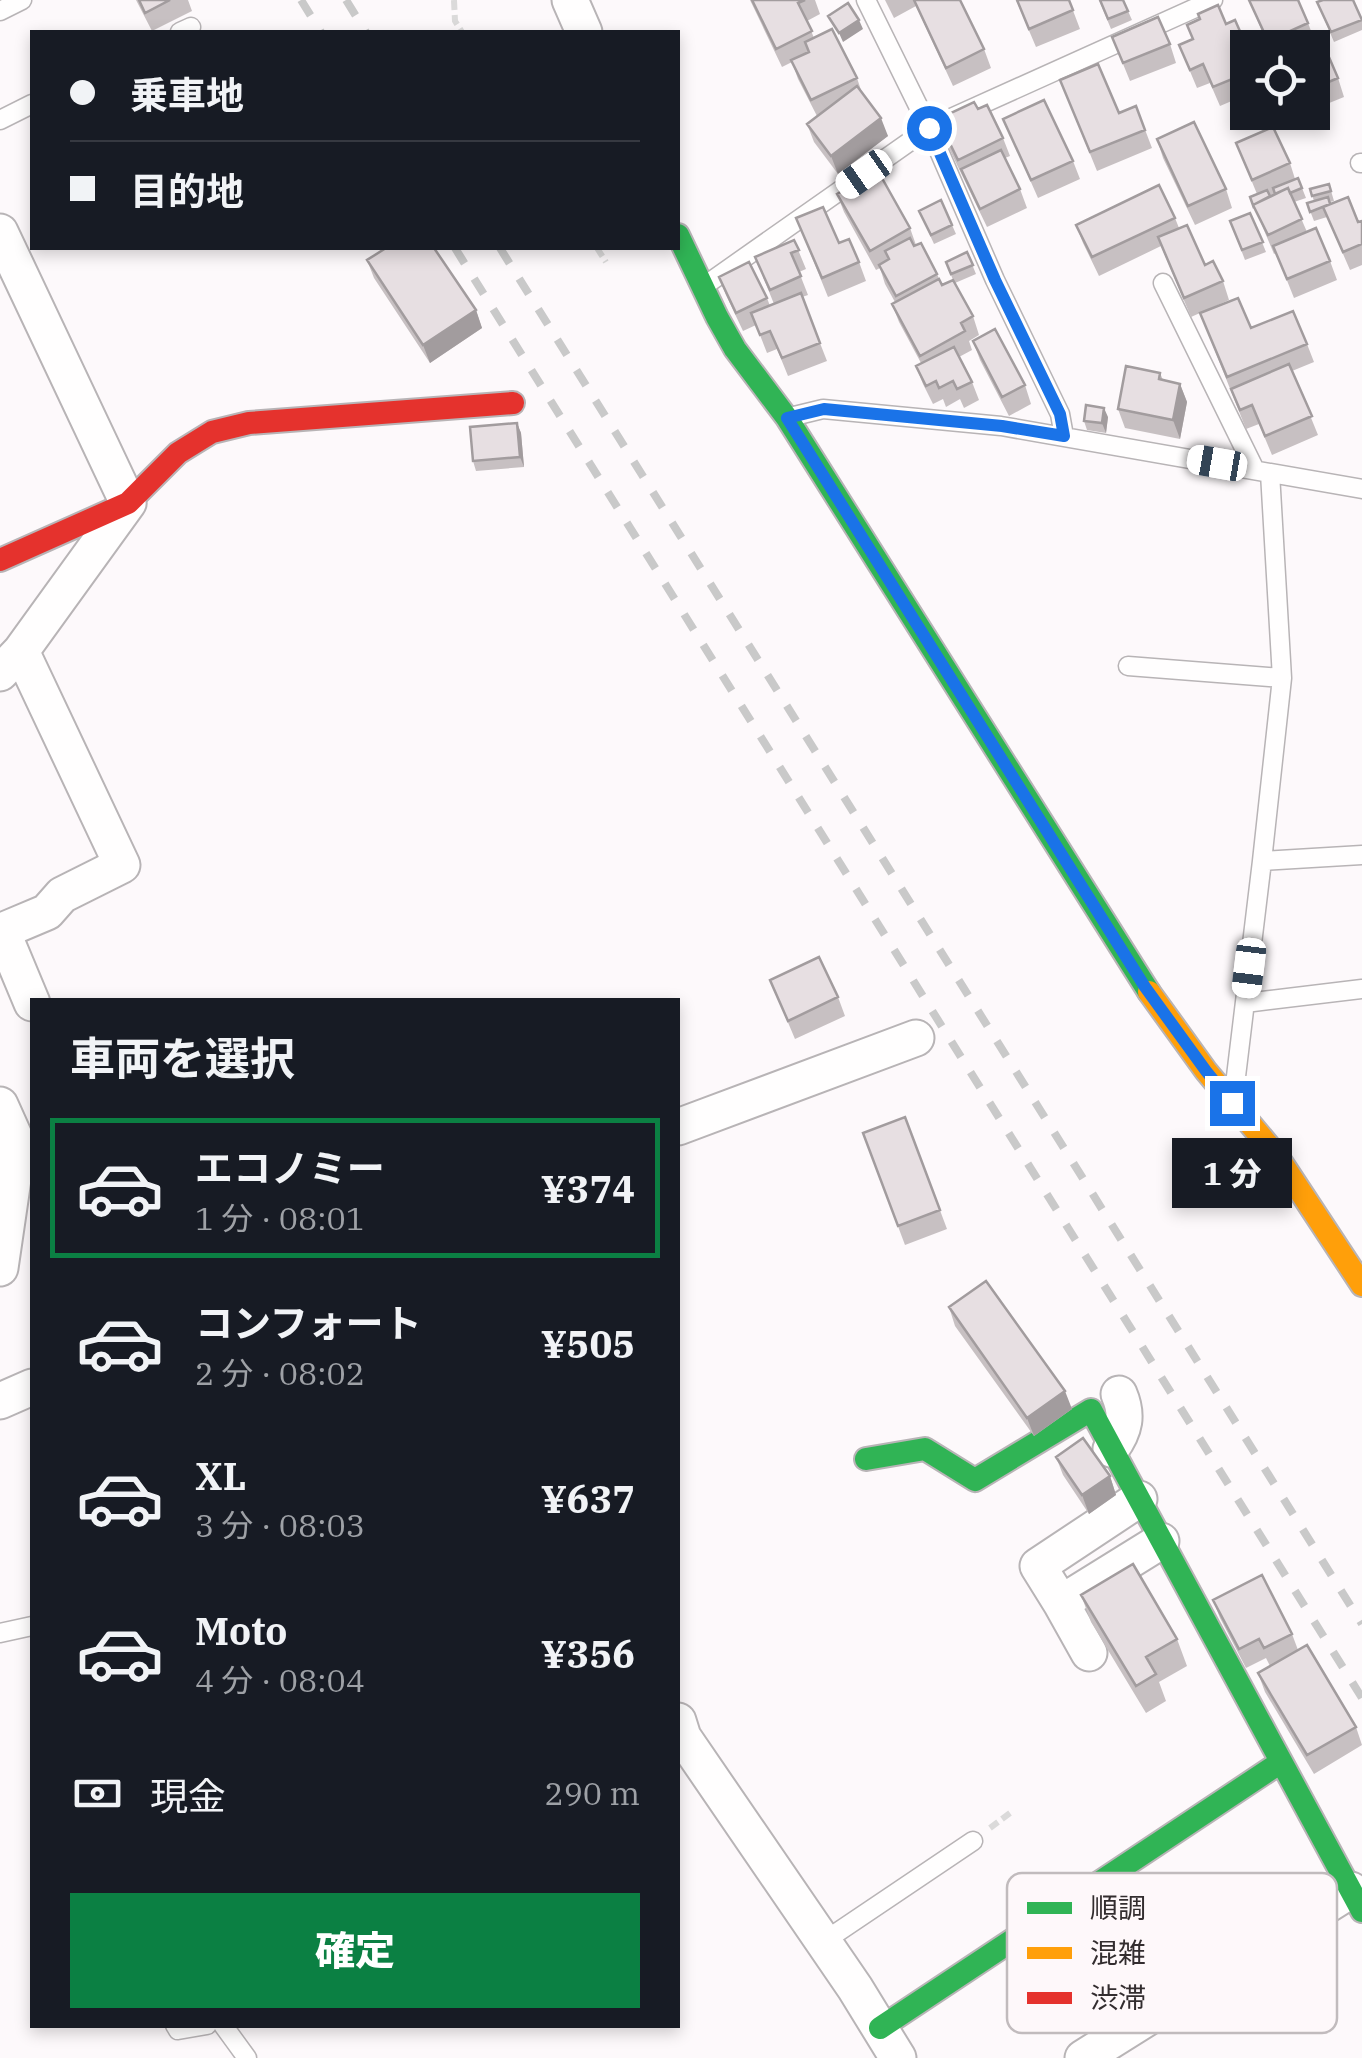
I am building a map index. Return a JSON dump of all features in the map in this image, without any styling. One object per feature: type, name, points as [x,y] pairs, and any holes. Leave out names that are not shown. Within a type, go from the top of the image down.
[{"type":"street","points":[[570,0],[583,30]]},
{"type":"street","points":[[0,232],[128,503]]},
{"type":"street","points":[[680,239],[735,348],[787,418],[1145,987],[1206,1071],[1277,1156],[1362,1285]]},
{"type":"street","points":[[30,998],[2,932],[47,912],[62,894],[122,865],[10,662],[128,503],[178,453],[212,432],[249,423],[513,404]]},
{"type":"street","points":[[0,560],[128,503]]},
{"type":"street","points":[[680,1126],[916,1038]]},
{"type":"street","points":[[0,1105],[17,1145],[0,1268]]},
{"type":"street","points":[[0,1401],[30,1388]]},
{"type":"street","points":[[1111,1449],[1120,1438],[1126,1410],[1119,1394]]},
{"type":"street","points":[[866,1459],[925,1450],[975,1480],[1090,1410],[1356,1900]]},
{"type":"street","points":[[1090,1653],[1038,1566],[1139,1499]]},
{"type":"street","points":[[1061,1603],[1162,1542]]},
{"type":"street","points":[[680,1734],[889,2043],[1007,1959]]},
{"type":"street","points":[[1127,1873],[1282,1762]]},
{"type":"street","points":[[1083,2058],[1126,2033]]},
{"type":"lane","points":[[0,11],[22,0]]},
{"type":"lane","points":[[866,0],[1060,414],[1064,436]]},
{"type":"lane","points":[[702,287],[929,128],[1213,0]]},
{"type":"lane","points":[[0,120],[30,105]]},
{"type":"lane","points":[[1162,283],[1262,471],[1282,678],[1232,1103]]},
{"type":"lane","points":[[787,418],[824,409],[1002,426],[1362,489]]},
{"type":"lane","points":[[1128,666],[1282,678]]},
{"type":"lane","points":[[1262,861],[1362,855]]},
{"type":"lane","points":[[1245,1003],[1362,990]]},
{"type":"lane","points":[[0,1633],[30,1626]]},
{"type":"lane","points":[[824,1942],[973,1841]]},
{"type":"lane","points":[[224,2028],[247,2058]]},
{"type":"path","points":[[454,0],[454,22],[460,30]]},
{"type":"path","points":[[597,250],[606,262]]},
{"type":"building","points":[[139,0],[170,0],[145,13]]},
{"type":"building","points":[[752,0],[805,0],[798,3],[812,31],[776,49]]},
{"type":"building","points":[[914,0],[960,0],[984,49],[946,68]]},
{"type":"building","points":[[1017,0],[1069,0],[1073,10],[1029,29]]},
{"type":"building","points":[[1100,0],[1123,0],[1128,11],[1108,19]]},
{"type":"building","points":[[1249,0],[1298,0],[1308,23],[1292,30],[1263,30]]},
{"type":"building","points":[[1353,0],[1362,20],[1331,32],[1317,2]]},
{"type":"building","points":[[848,3],[859,20],[839,33],[828,16]]},
{"type":"building","points":[[1218,5],[1226,24],[1235,20],[1239,30],[1230,30],[1230,80],[1213,87],[1203,64],[1190,70],[1179,45],[1193,39],[1187,25],[1200,19],[1198,14]]},
{"type":"building","points":[[1158,17],[1170,44],[1123,63],[1112,37]]},
{"type":"building","points":[[832,29],[857,78],[811,100],[791,60],[809,52],[805,42]]},
{"type":"building","points":[[1330,59],[1338,78],[1330,81]]},
{"type":"building","points":[[1098,64],[1119,113],[1136,106],[1145,130],[1090,152],[1060,80]]},
{"type":"building","points":[[857,86],[881,118],[831,156],[807,124]]},
{"type":"building","points":[[1044,100],[1073,161],[1031,180],[1003,119]]},
{"type":"building","points":[[974,102],[978,109],[987,105],[1003,138],[958,160],[938,119]]},
{"type":"building","points":[[1194,122],[1226,189],[1188,206],[1157,139]]},
{"type":"building","points":[[1274,130],[1290,163],[1252,180],[1236,143]]},
{"type":"building","points":[[1001,150],[1020,189],[980,209],[961,169]]},
{"type":"building","points":[[878,171],[910,228],[870,251],[837,194]]},
{"type":"building","points":[[1298,178],[1302,188],[1290,193],[1288,188],[1275,194],[1273,188]]},
{"type":"building","points":[[1329,184],[1331,191],[1312,196],[1310,189]]},
{"type":"building","points":[[1159,185],[1175,218],[1092,257],[1076,225]]},
{"type":"building","points":[[1288,188],[1302,219],[1268,235],[1253,205]]},
{"type":"building","points":[[1267,190],[1270,196],[1254,208],[1250,197]]},
{"type":"building","points":[[1328,197],[1330,204],[1310,212],[1307,203]]},
{"type":"building","points":[[1348,197],[1358,222],[1362,221],[1362,244],[1343,252],[1323,207]]},
{"type":"building","points":[[941,200],[952,225],[931,235],[919,211]]},
{"type":"building","points":[[823,207],[839,243],[849,239],[859,262],[822,278],[796,218]]},
{"type":"building","points":[[1250,213],[1263,242],[1242,250],[1230,221]]},
{"type":"building","points":[[1187,225],[1205,265],[1213,261],[1223,281],[1184,298],[1158,237]]},
{"type":"building","points":[[1316,228],[1330,261],[1287,279],[1273,246]]},
{"type":"building","points":[[910,238],[914,246],[921,243],[937,274],[896,296],[879,265],[889,259],[885,251]]},
{"type":"building","points":[[794,240],[799,250],[791,253],[801,276],[770,290],[755,257]]},
{"type":"building","points":[[383,250],[435,250],[476,310],[423,345],[367,260]]},
{"type":"building","points":[[967,252],[973,265],[951,274],[946,262]]},
{"type":"building","points":[[749,262],[767,298],[736,313],[719,277]]},
{"type":"building","points":[[939,279],[942,285],[953,280],[973,316],[961,323],[965,331],[920,356],[892,304]]},
{"type":"building","points":[[801,293],[820,343],[782,358],[770,331],[760,335],[751,313]]},
{"type":"building","points":[[1238,298],[1251,328],[1293,311],[1307,344],[1227,377],[1200,313]]},
{"type":"building","points":[[995,329],[1025,385],[1002,397],[973,341]]},
{"type":"building","points":[[954,347],[972,382],[957,389],[953,381],[939,388],[936,381],[926,386],[916,366]]},
{"type":"building","points":[[1289,364],[1312,416],[1265,436],[1252,405],[1240,410],[1231,389]]},
{"type":"building","points":[[1126,366],[1160,373],[1159,379],[1180,384],[1173,420],[1118,409]]},
{"type":"building","points":[[1086,405],[1104,408],[1102,423],[1084,421]]},
{"type":"building","points":[[517,423],[520,457],[473,461],[470,427]]},
{"type":"building","points":[[819,957],[838,997],[788,1021],[770,980]]},
{"type":"building","points":[[905,1117],[940,1210],[898,1226],[863,1133]]},
{"type":"building","points":[[986,1281],[1065,1391],[1027,1418],[949,1307]]},
{"type":"building","points":[[1083,1438],[1110,1476],[1082,1495],[1056,1457]]},
{"type":"building","points":[[1133,1564],[1177,1639],[1146,1657],[1156,1674],[1136,1686],[1081,1595]]},
{"type":"building","points":[[1262,1575],[1292,1634],[1264,1648],[1259,1639],[1239,1649],[1213,1600]]},
{"type":"building","points":[[1307,1645],[1356,1727],[1307,1755],[1258,1673]]},
{"type":"railway","points":[[301,0],[320,30]]},
{"type":"railway","points":[[346,0],[365,30]]},
{"type":"railway","points":[[456,250],[1362,1698]]},
{"type":"railway","points":[[501,250],[1362,1624]]},
{"type":"traffic: fast","points":[[680,239],[735,349],[787,418],[1149,992]]},
{"type":"traffic: fast","points":[[866,1459],[925,1449],[975,1480],[1091,1410],[1362,1911]]},
{"type":"traffic: fast","points":[[1114,1873],[1281,1762]]},
{"type":"traffic: fast","points":[[880,2028],[1007,1944]]},
{"type":"traffic: slow","points":[[1149,992],[1206,1071],[1277,1156],[1362,1285]]},
{"type":"traffic: jam","points":[[0,560],[128,503],[178,453],[212,432],[249,423],[513,403]]},
{"type":"route","points":[[929,128],[995,280],[1060,414],[1064,436],[1002,426],[824,409],[787,418],[1145,987],[1232,1103]]}]
